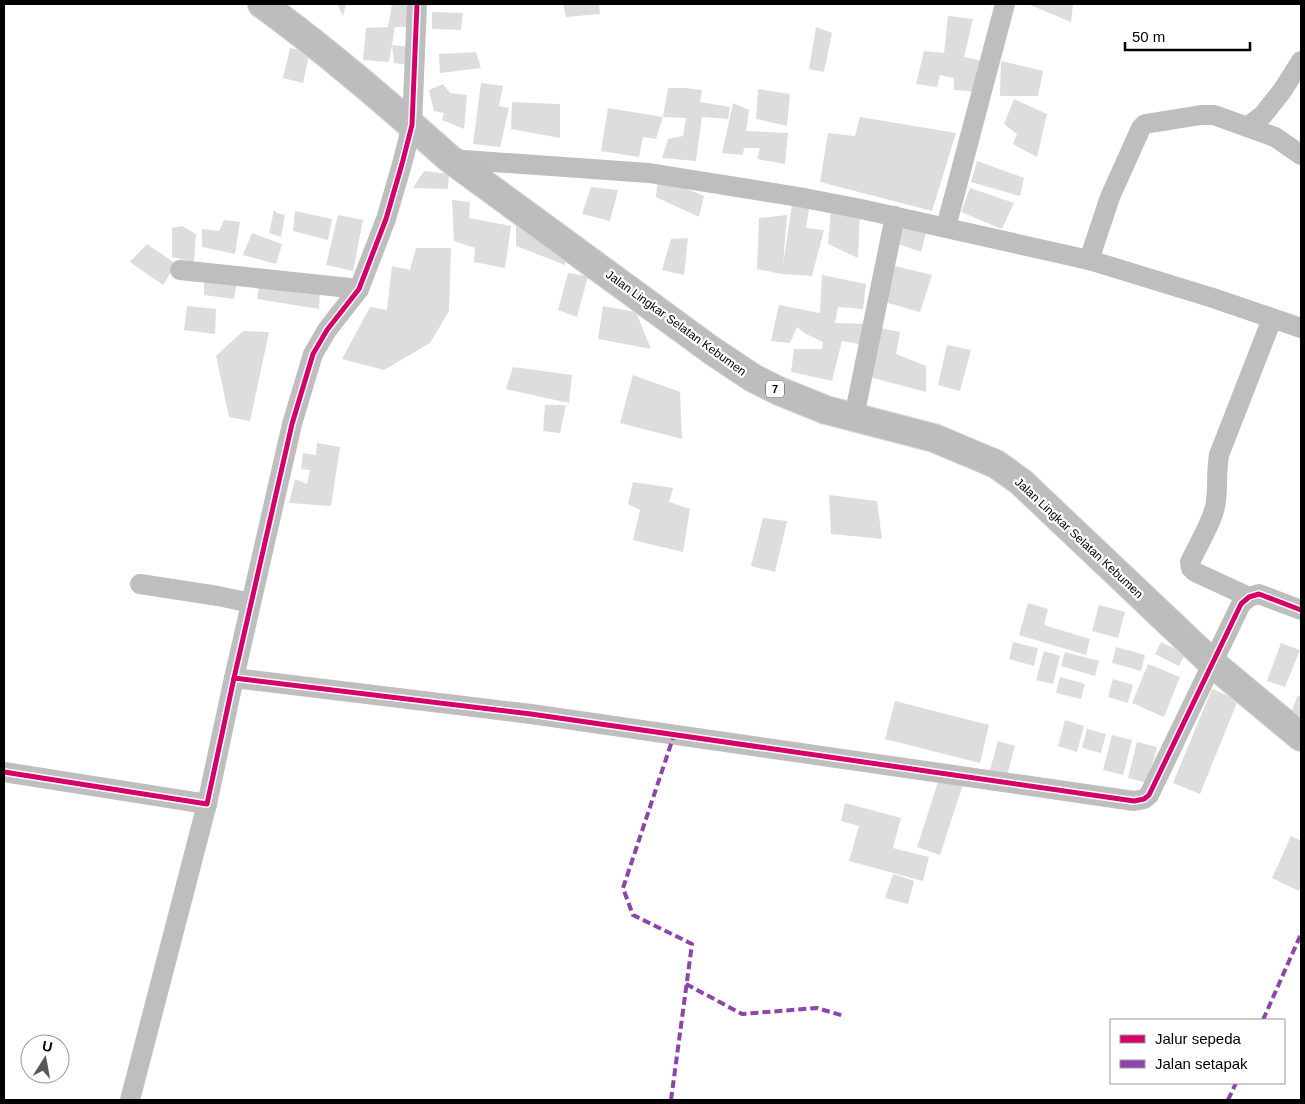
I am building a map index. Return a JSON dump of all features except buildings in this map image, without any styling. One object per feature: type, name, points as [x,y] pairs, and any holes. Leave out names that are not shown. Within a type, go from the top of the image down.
[{"type":"highway","name":"Jalan Lingkar Selatan Kebumen","points":[[262,4],[294,27],[450,158],[711,350],[753,378],[826,410],[934,438],[996,464],[1021,482],[1212,664],[1301,737]]},
{"type":"street","points":[[130,1100],[207,804],[292,424],[313,354],[327,330],[359,289],[386,219],[412,125],[417,4]]},
{"type":"street","points":[[946,227],[1005,4]]},
{"type":"street","points":[[1248,127],[1263,115],[1282,91],[1301,61]]},
{"type":"street","points":[[1089,260],[1110,197],[1141,128],[1145,124],[1208,115],[1275,137],[1301,155]]},
{"type":"street","points":[[450,158],[649,174],[799,197],[895,216],[1089,260],[1213,298],[1301,328]]},
{"type":"street","points":[[854,417],[895,216]]},
{"type":"street","points":[[180,270],[359,289]]},
{"type":"street","points":[[1249,597],[1195,572],[1191,568],[1190,562],[1216,502],[1216,472],[1219,455],[1272,319]]},
{"type":"street","points":[[140,584],[251,603]]},
{"type":"street","points":[[234,678],[522,713],[1134,801],[1144,799],[1149,795],[1244,600],[1255,594],[1264,595],[1301,610]]},
{"type":"street","points":[[4,772],[207,804]]},
{"type":"marked path","points":[[671,1100],[692,944],[633,915],[623,888],[674,735]]},
{"type":"marked path","points":[[1263,1019],[1301,934]]},
{"type":"marked path","points":[[686,984],[742,1014],[817,1008],[844,1016]]},
{"type":"marked path","points":[[1228,1100],[1236,1084]]},
{"type":"cycle path","points":[[4,772],[207,804],[292,424],[313,354],[327,330],[359,289],[386,219],[402,164],[412,125],[417,4]]},
{"type":"cycle path","points":[[234,678],[531,714],[1134,801],[1144,799],[1149,795],[1241,604],[1249,597],[1259,594],[1301,610]]}]
